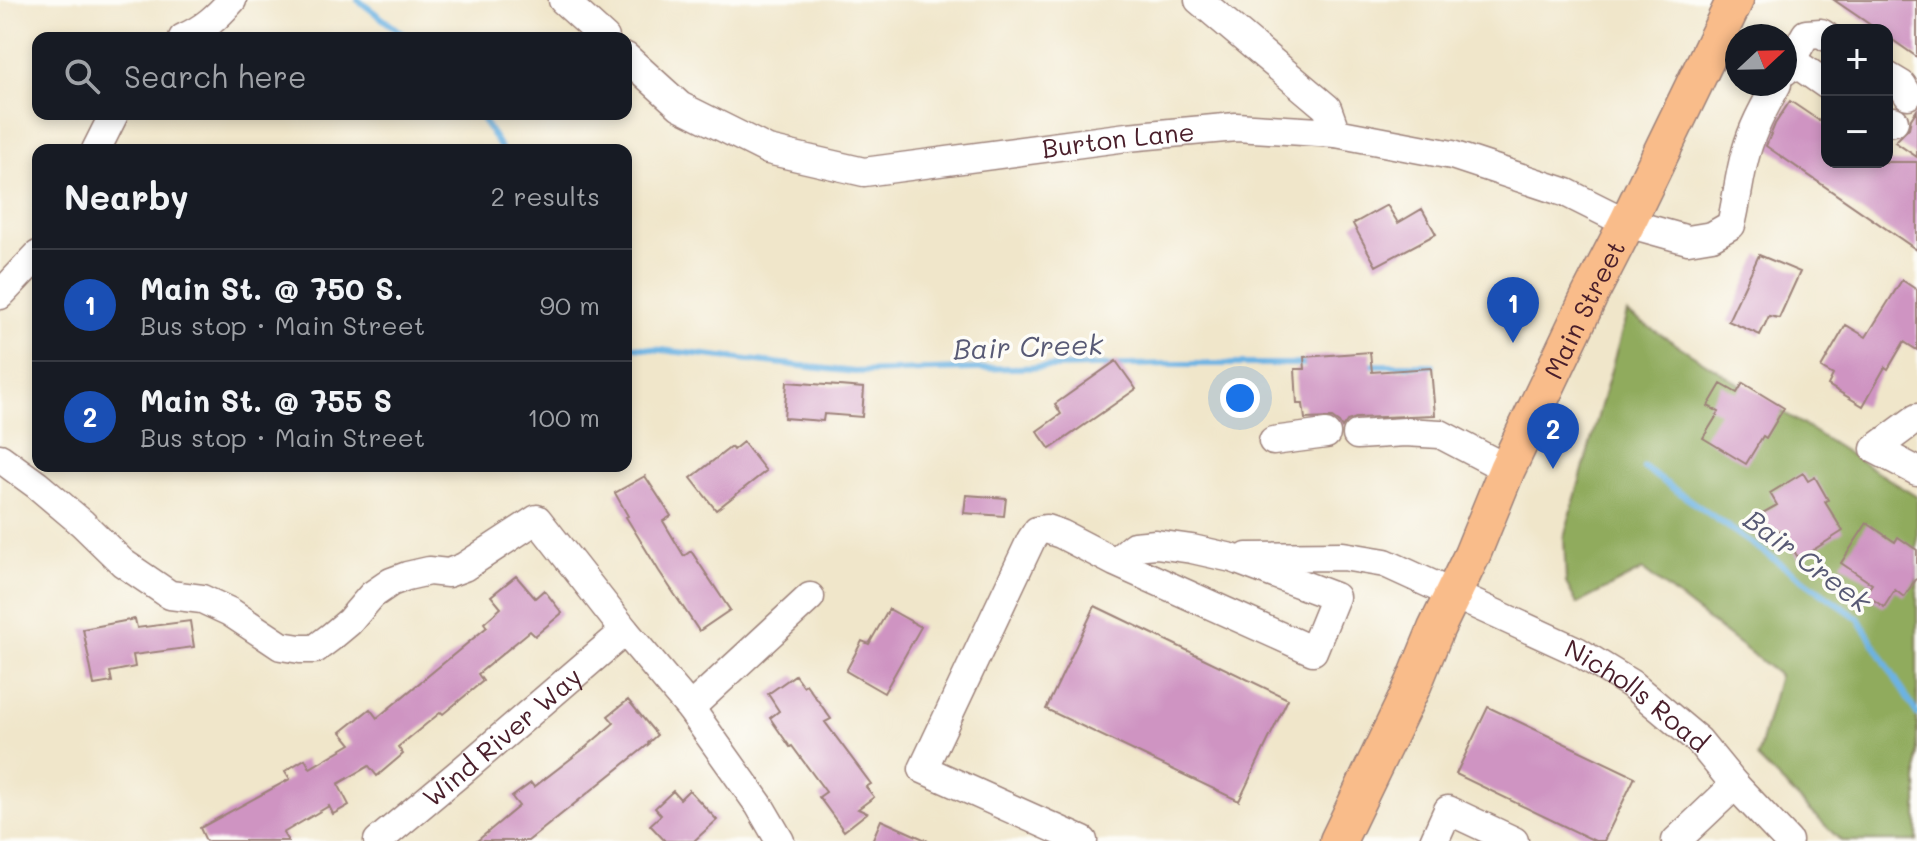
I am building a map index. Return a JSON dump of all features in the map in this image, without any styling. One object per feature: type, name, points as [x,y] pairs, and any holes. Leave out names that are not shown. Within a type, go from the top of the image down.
[{"type":"main road","name":"Main Street","points":[[1338,841],[1414,683],[1507,469],[1735,0]]},
{"type":"street","points":[[196,32],[215,19],[232,0]]},
{"type":"street","points":[[563,0],[598,32]]},
{"type":"street","points":[[1199,0],[1327,108],[1336,133]]},
{"type":"street","points":[[1797,50],[1806,34],[1821,33]]},
{"type":"street","name":"Burton Lane","points":[[632,62],[680,106],[768,150],[864,172],[1127,137],[1236,127],[1336,133],[1452,155],[1567,193],[1627,223],[1688,240],[1712,236],[1731,225],[1745,153],[1756,121],[1771,96]]},
{"type":"street","points":[[1797,76],[1821,83]]},
{"type":"street","points":[[1893,80],[1902,85],[1908,95]]},
{"type":"street","points":[[99,144],[111,120]]},
{"type":"street","points":[[0,295],[32,261]]},
{"type":"street","points":[[1917,418],[1875,449],[1917,471]]},
{"type":"street","points":[[1357,435],[1405,432],[1440,434],[1507,469]]},
{"type":"street","points":[[1273,441],[1326,434]]},
{"type":"street","points":[[0,458],[82,523],[123,563],[170,595],[202,599],[230,612],[281,646],[300,649],[315,649],[349,622],[372,595],[391,582],[418,573],[448,573],[464,567],[537,519],[690,708],[759,805],[780,841]]},
{"type":"street","points":[[1083,841],[923,769],[1037,531],[1046,529],[1061,534],[1115,562],[1313,651],[1352,558]]},
{"type":"street","points":[[1115,562],[1134,546],[1156,544],[1192,549],[1232,558],[1335,597]]},
{"type":"street","name":"Nicholls Road","points":[[1232,558],[1343,556],[1385,563],[1566,646],[1631,684],[1699,741],[1788,841]]},
{"type":"street","points":[[690,708],[810,597]]},
{"type":"street","name":"Wind River Way","points":[[378,841],[625,631]]},
{"type":"street","points":[[1676,841],[1735,785]]},
{"type":"street","points":[[1434,841],[1448,810],[1514,841]]},
{"type":"green space","points":[[1627,313],[1917,497],[1917,841],[1841,841],[1757,758],[1779,675],[1643,570],[1577,604],[1566,583],[1564,537]]},
{"type":"building","points":[[1834,0],[1917,0],[1917,57],[1893,40],[1893,24],[1869,24]]},
{"type":"building","points":[[1790,101],[1821,122],[1821,168],[1893,168],[1893,162],[1917,162],[1917,250],[1766,146],[1775,124]]},
{"type":"building","points":[[1917,110],[1917,157],[1895,142],[1909,128]]},
{"type":"building","points":[[1387,205],[1398,223],[1422,209],[1436,234],[1376,266],[1353,224]]},
{"type":"building","points":[[1759,255],[1800,272],[1779,318],[1769,316],[1760,335],[1728,321]]},
{"type":"building","points":[[1902,280],[1917,290],[1917,350],[1904,342],[1888,369],[1885,367],[1863,406],[1828,385],[1833,375],[1821,368],[1846,325],[1866,337]]},
{"type":"building","points":[[1370,352],[1372,372],[1431,368],[1435,415],[1356,418],[1347,421],[1342,428],[1332,418],[1305,419],[1303,404],[1297,404],[1295,369],[1305,369],[1304,357]]},
{"type":"building","points":[[1116,361],[1136,389],[1050,449],[1037,431],[1061,414],[1055,404]]},
{"type":"building","points":[[787,382],[864,388],[862,417],[824,414],[823,421],[784,418]]},
{"type":"building","points":[[1743,383],[1784,408],[1746,464],[1703,438],[1719,412],[1708,406],[1721,384],[1737,393]]},
{"type":"building","points":[[743,442],[766,471],[716,510],[691,478],[731,447],[733,450]]},
{"type":"building","points":[[1803,473],[1808,481],[1815,477],[1828,500],[1825,502],[1843,531],[1799,559],[1781,530],[1770,537],[1757,516],[1777,505],[1770,493]]},
{"type":"building","points":[[645,476],[671,516],[663,521],[684,556],[691,551],[730,610],[699,631],[626,517],[615,493]]},
{"type":"building","points":[[966,495],[1006,498],[1004,516],[964,513]]},
{"type":"building","points":[[1867,523],[1895,542],[1898,537],[1917,550],[1917,578],[1904,597],[1895,590],[1884,607],[1865,594],[1872,584],[1841,563]]},
{"type":"building","points":[[516,576],[535,598],[544,590],[562,613],[535,636],[530,631],[478,674],[483,681],[398,747],[403,754],[377,776],[369,766],[338,784],[349,805],[333,814],[329,806],[283,833],[288,841],[206,841],[200,828],[290,779],[285,771],[305,759],[310,768],[351,744],[341,732],[370,709],[377,718],[487,627],[484,623],[501,608],[491,596]]},
{"type":"building","points":[[1095,606],[1288,699],[1239,801],[1046,709]]},
{"type":"building","points":[[889,609],[921,627],[884,693],[846,671],[862,641],[869,644]]},
{"type":"building","points":[[135,619],[137,628],[190,621],[194,647],[133,655],[135,667],[110,672],[112,682],[94,685],[83,629]]},
{"type":"building","points":[[795,675],[803,686],[806,684],[831,719],[825,722],[871,784],[866,787],[874,797],[858,809],[867,813],[844,831],[819,797],[826,792],[770,718],[779,711],[768,694]]},
{"type":"building","points":[[628,700],[657,735],[649,744],[528,841],[477,841],[519,806],[512,797],[531,783],[534,787],[586,747],[614,723],[608,716]]},
{"type":"building","points":[[1488,707],[1635,777],[1604,841],[1595,841],[1456,774]]},
{"type":"building","points":[[689,790],[717,820],[694,841],[665,841],[650,825],[661,815],[655,808],[673,791],[680,799]]},
{"type":"building","points":[[881,820],[928,841],[872,841]]},
{"type":"waterway","name":"Bair Creek","points":[[358,0],[400,32]]},
{"type":"waterway","name":"Bair Creek","points":[[483,120],[498,144]]},
{"type":"waterway","name":"Bair Creek","points":[[632,347],[854,372],[1171,364],[1309,364]]},
{"type":"waterway","name":"Bair Creek","points":[[1364,365],[1433,365]]},
{"type":"waterway","name":"Bair Creek","points":[[1644,468],[1858,618],[1917,714]]},
{"type":"place","name":"Main St. @ 750 S.","points":[[1513,343]]},
{"type":"place","name":"Main St. @ 755 S","points":[[1553,469]]}]
